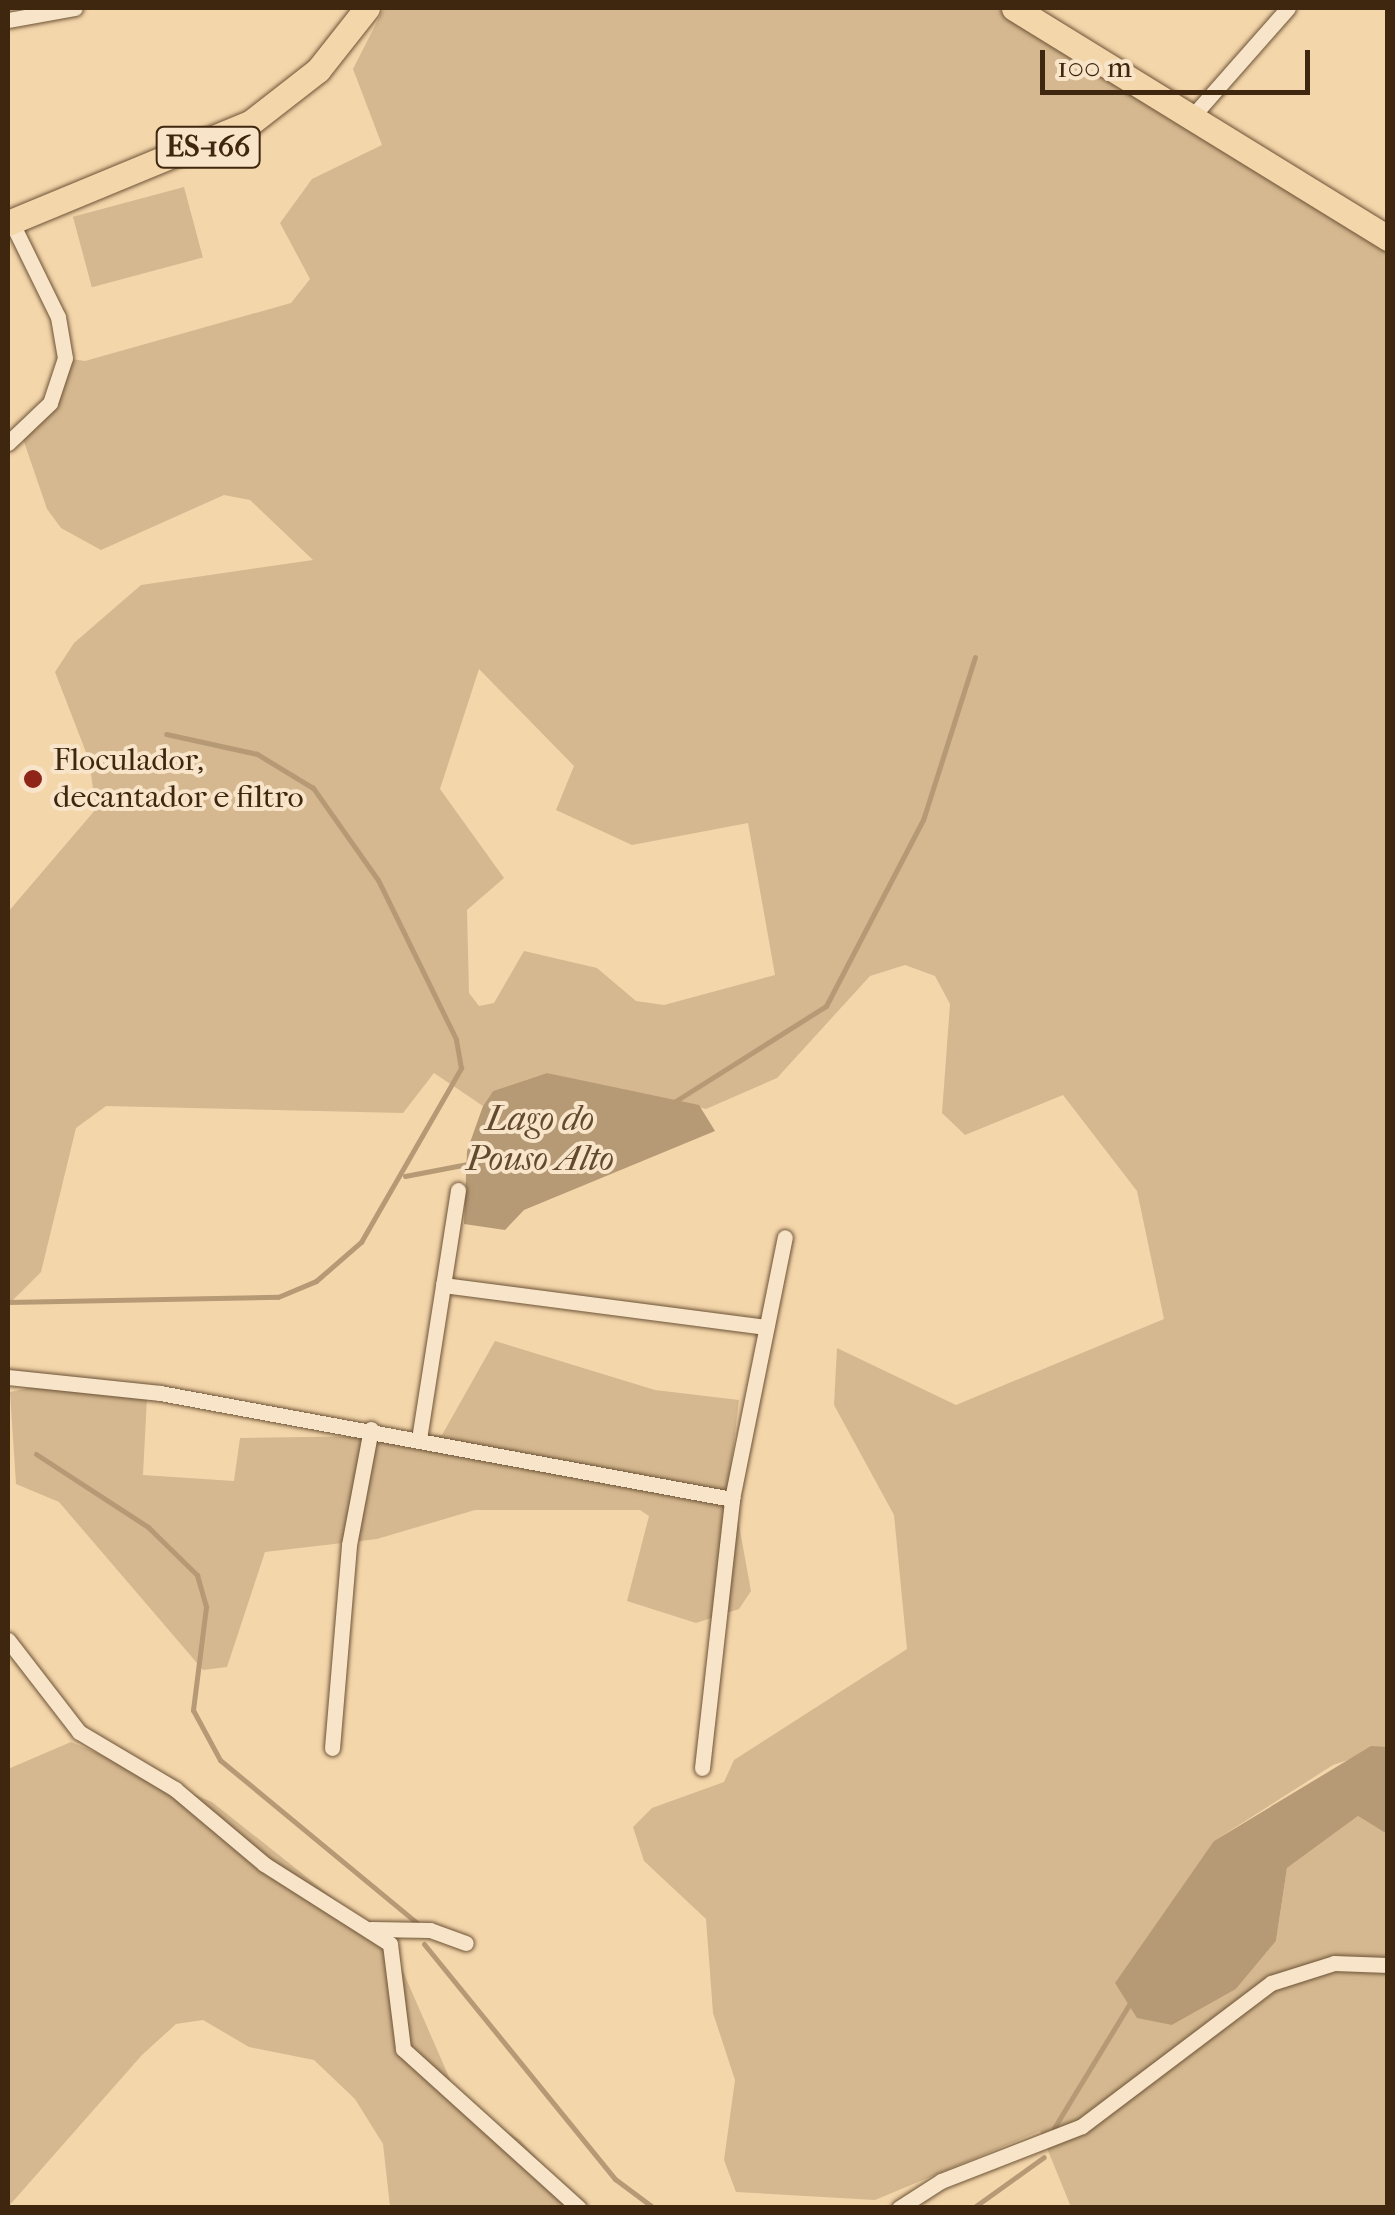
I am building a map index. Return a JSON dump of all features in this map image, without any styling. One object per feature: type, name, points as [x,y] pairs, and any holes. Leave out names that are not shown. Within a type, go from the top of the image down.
[{"type":"main road","name":"ES-166","points":[[10,223],[250,122],[318,70],[367,8]]},
{"type":"main road","points":[[1014,8],[1388,238]]},
{"type":"street","points":[[8,20],[75,8]]},
{"type":"street","points":[[1190,119],[1288,8]]},
{"type":"street","points":[[8,443],[50,404],[65,358],[58,318],[10,223]]},
{"type":"street","points":[[419,1438],[458,1190]]},
{"type":"street","points":[[702,1768],[732,1499],[785,1238]]},
{"type":"street","points":[[443,1285],[766,1327]]},
{"type":"street","points":[[8,1377],[371,1429],[732,1499]]},
{"type":"street","points":[[332,1748],[349,1545],[371,1429]]},
{"type":"street","points":[[8,1640],[79,1732],[371,1929],[398,1960],[403,2050],[579,2208]]},
{"type":"street","points":[[371,1929],[430,1930],[466,1942]]},
{"type":"street","points":[[898,2208],[941,2180],[1082,2126],[1272,1983],[1334,1963],[1388,1965]]},
{"type":"shaded area","points":[[384,8],[996,8],[1387,244],[1387,1747],[1333,1765],[1214,1841],[1188,1887],[1172,2025],[1236,1989],[1276,1941],[1287,1868],[1358,1816],[1387,1834],[1387,2207],[1071,2207],[1040,2131],[875,2200],[736,2192],[724,2160],[735,2080],[713,2013],[706,1919],[644,1861],[633,1827],[652,1808],[724,1782],[734,1760],[907,1649],[894,1515],[834,1405],[837,1348],[956,1405],[1164,1319],[1137,1191],[1063,1095],[965,1135],[942,1113],[950,1004],[935,976],[905,965],[870,976],[777,1078],[706,1109],[547,1073],[493,1091],[483,1106],[434,1073],[403,1113],[106,1106],[76,1128],[41,1272],[8,1305],[8,912],[96,809],[89,760],[55,672],[74,643],[141,585],[313,560],[250,500],[224,495],[101,550],[61,528],[47,509],[20,430],[55,384],[58,357],[85,361],[291,303],[310,279],[280,223],[312,179],[382,145],[353,69]],"holes":[[[479,669],[574,766],[556,810],[632,845],[748,823],[775,975],[664,1005],[636,1001],[597,968],[524,951],[494,1003],[479,1006],[469,993],[467,910],[504,878],[440,789]]]},
{"type":"shaded area","points":[[184,187],[203,258],[92,287],[73,217]]},
{"type":"shaded area","points":[[495,1341],[655,1390],[739,1400],[730,1475],[751,1591],[739,1609],[696,1623],[627,1601],[649,1516],[640,1510],[475,1510],[377,1539],[265,1552],[227,1667],[203,1670],[59,1502],[16,1484],[10,1392],[62,1381],[147,1397],[143,1475],[234,1481],[240,1438],[442,1435]]},
{"type":"shaded area","points":[[71,1742],[212,1802],[391,1944],[459,2100],[520,2140],[581,2207],[390,2207],[383,2144],[355,2099],[314,2060],[249,2047],[203,2020],[176,2024],[142,2055],[8,2207],[8,1769]]},
{"type":"water","name":"Lago do Pouso Alto","points":[[547,1073],[699,1105],[715,1131],[524,1210],[505,1230],[464,1224],[467,1151],[483,1106],[493,1091]]},
{"type":"water","points":[[1371,1746],[1387,1747],[1387,1834],[1358,1816],[1287,1868],[1276,1941],[1236,1989],[1172,2025],[1137,2018],[1115,1983],[1214,1841]]},
{"type":"waterway","points":[[674,1102],[826,1006],[923,820],[975,657]]},
{"type":"waterway","points":[[8,1302],[278,1297],[316,1281],[361,1242],[461,1068],[456,1039],[378,880],[313,788],[257,754],[166,734]]},
{"type":"waterway","points":[[405,1176],[473,1163]]},
{"type":"waterway","points":[[36,1454],[148,1527],[197,1575],[206,1607],[193,1710],[220,1760],[417,1923]]},
{"type":"waterway","points":[[424,1944],[615,2179],[654,2208]]},
{"type":"waterway","points":[[1054,2128],[1130,2003]]},
{"type":"waterway","points":[[973,2208],[1044,2157]]},
{"type":"place","name":"Floculador, decantador e filtro","points":[[33,779]]}]
